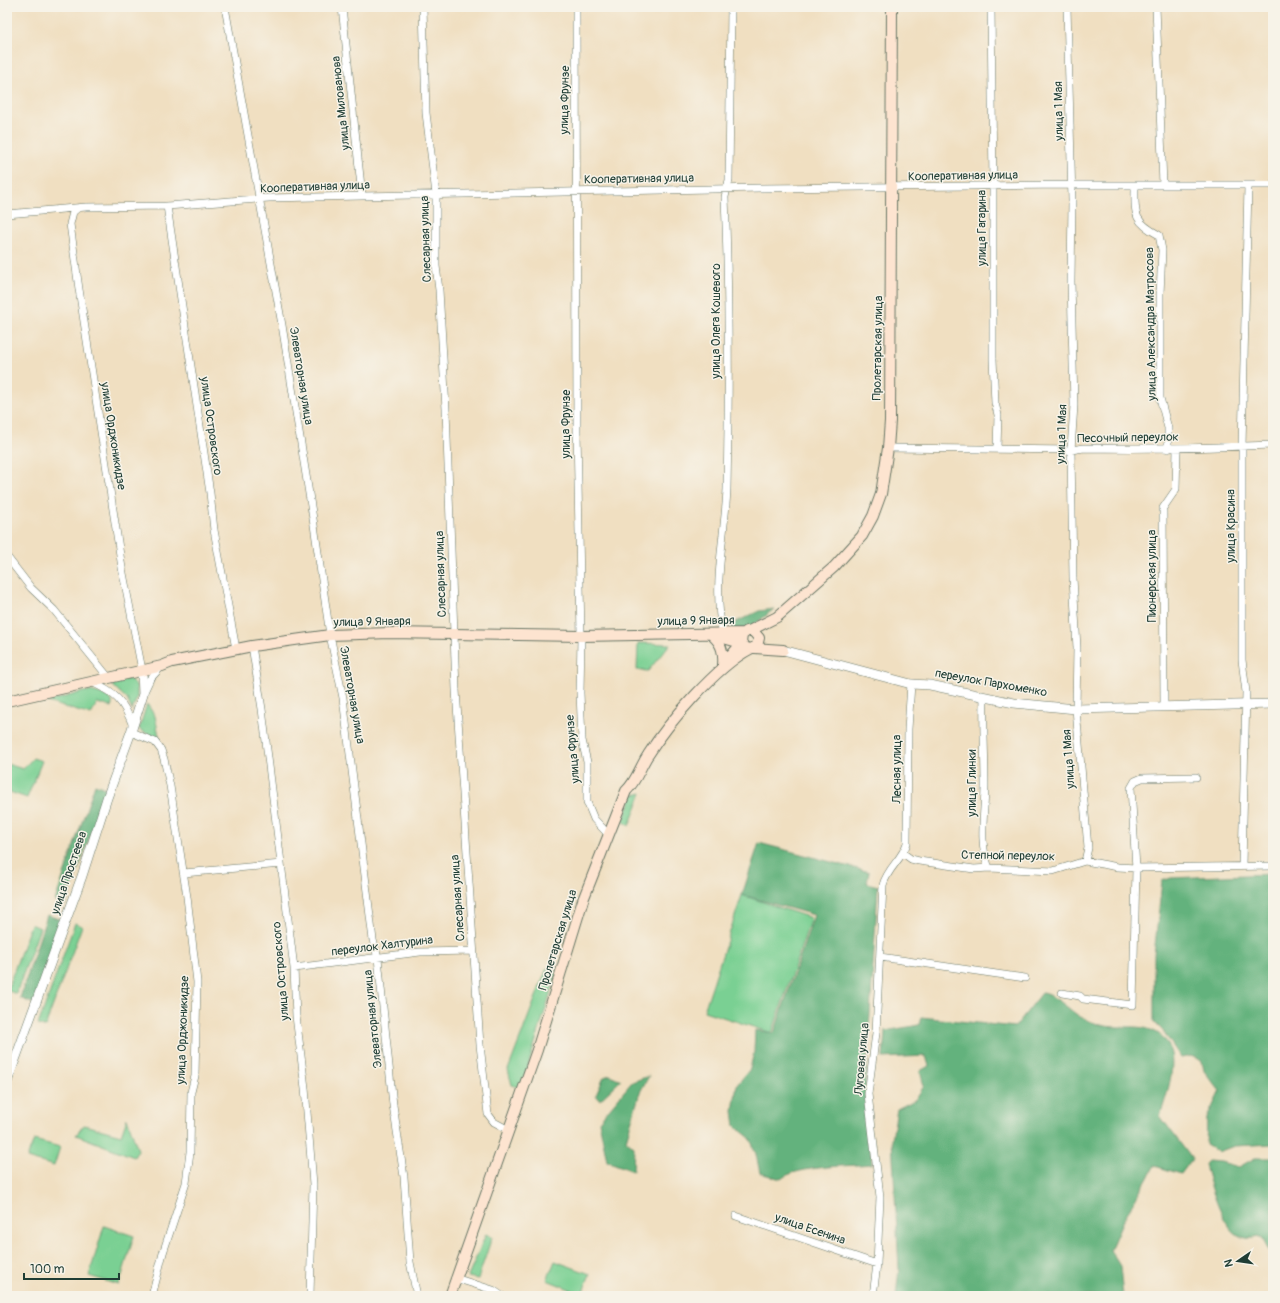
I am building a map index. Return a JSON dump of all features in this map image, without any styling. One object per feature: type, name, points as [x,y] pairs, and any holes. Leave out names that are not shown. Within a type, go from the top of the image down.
[{"type":"main road","name":"Пролетарская улица","points":[[747,632],[777,617],[834,567],[862,536],[873,516],[881,494],[888,448],[892,188],[892,7]]},
{"type":"main road","points":[[717,673],[731,654],[765,633],[777,617]]},
{"type":"main road","name":"улица 9 Января","points":[[7,702],[162,666],[172,662],[252,646],[330,635],[390,633],[581,636],[708,635],[747,632]]},
{"type":"main road","points":[[747,632],[757,634],[751,643],[742,635],[747,632]]},
{"type":"main road","points":[[708,635],[783,650]]},
{"type":"main road","points":[[708,635],[719,641],[722,647],[723,665]]},
{"type":"main road","name":"Пролетарская улица","points":[[450,1296],[455,1278],[537,1050],[583,900],[626,792],[648,754],[671,725],[717,673],[751,643]]},
{"type":"street","name":"Элеваторная улица","points":[[225,7],[260,199],[312,510],[330,635],[343,698],[373,940],[378,958],[393,1105],[405,1184],[410,1262],[418,1296]]},
{"type":"street","name":"улица Милованова","points":[[342,7],[362,196]]},
{"type":"street","name":"Слесарная улица","points":[[422,7],[426,113],[436,194],[436,266],[439,290],[446,401],[458,713],[481,1060],[488,1114],[494,1122],[509,1130]]},
{"type":"street","name":"улица Фрунзе","points":[[576,7],[575,192],[581,636],[580,701],[582,740],[587,762],[587,802],[594,819],[608,834]]},
{"type":"street","name":"улица Олега Кошевого","points":[[723,634],[719,587],[727,489],[728,396],[726,189],[729,180],[731,7]]},
{"type":"street","name":"улица Гагарина","points":[[990,7],[993,186],[993,359],[995,403],[998,415],[997,448]]},
{"type":"street","name":"улица 1 Мая","points":[[1067,7],[1072,185],[1070,282],[1074,405],[1071,450],[1074,578],[1078,648],[1076,709],[1088,848],[1085,861]]},
{"type":"street","points":[[1156,7],[1163,185]]},
{"type":"street","name":"Кооперативная улица","points":[[7,214],[78,208],[167,206],[260,199],[436,194],[1072,185],[1273,185]]},
{"type":"street","name":"улица Александра Матросова","points":[[1135,185],[1135,210],[1138,221],[1158,235],[1162,250],[1160,294],[1160,398],[1168,428],[1168,449]]},
{"type":"street","name":"улица Красина","points":[[1242,866],[1245,704],[1242,660],[1242,447],[1248,186]]},
{"type":"street","name":"улица Островского","points":[[167,206],[209,485],[214,530],[236,649]]},
{"type":"street","name":"улица Орджоникидзе","points":[[78,208],[73,212],[70,224],[79,289],[121,561],[142,670]]},
{"type":"street","name":"Песочный переулок","points":[[888,448],[1071,450],[1084,448],[1176,449],[1212,446],[1242,447],[1273,445]]},
{"type":"street","name":"Пионерская улица","points":[[1164,706],[1163,508],[1176,489],[1176,449]]},
{"type":"street","points":[[7,557],[10,567],[54,610],[109,678]]},
{"type":"street","name":"улица Островского","points":[[252,646],[262,709],[294,968],[296,1016],[305,1088],[313,1184],[310,1296]]},
{"type":"street","name":"переулок Пархоменко","points":[[783,650],[911,684],[930,685],[1030,706],[1076,709],[1273,704]]},
{"type":"street","points":[[143,694],[150,679],[162,666]]},
{"type":"street","name":"улица Простеева","points":[[7,1082],[82,876],[107,798],[132,729],[143,694],[142,670]]},
{"type":"street","points":[[92,682],[113,693],[121,700],[132,729]]},
{"type":"street","name":"Лесная улица","points":[[904,854],[907,843],[908,824],[908,729],[911,684]]},
{"type":"street","name":"улица Глинки","points":[[984,697],[982,729],[985,786],[983,854],[989,868]]},
{"type":"street","name":"улица Орджоникидзе","points":[[132,729],[155,742],[161,750],[170,786],[184,873],[197,982],[195,1076],[191,1092],[190,1152],[186,1183],[163,1253],[152,1296]]},
{"type":"street","points":[[1062,993],[1097,1002],[1133,1005],[1136,868],[1131,788],[1135,781],[1142,778],[1196,777]]},
{"type":"street","name":"Степной переулок","points":[[904,854],[911,859],[919,861],[974,869],[989,868],[1053,871],[1085,861],[1118,868],[1273,866]]},
{"type":"street","name":"Луговая улица","points":[[873,1296],[877,1264],[880,1197],[868,1094],[876,1033],[883,885],[889,870],[904,854]]},
{"type":"street","points":[[184,873],[281,864]]},
{"type":"street","name":"переулок Халтурина","points":[[294,968],[443,950],[473,950]]},
{"type":"street","points":[[880,957],[1025,978]]},
{"type":"street","name":"улица Есенина","points":[[736,1216],[877,1264]]},
{"type":"street","points":[[455,1278],[493,1290],[502,1296]]},
{"type":"green space","points":[[774,609],[756,624],[751,626],[734,629],[730,625],[759,611]]},
{"type":"green space","points":[[638,643],[670,644],[648,671],[637,670]]},
{"type":"green space","points":[[126,678],[130,679],[137,687],[137,698],[132,710],[127,699],[113,686],[113,682]]},
{"type":"green space","points":[[87,691],[104,695],[112,701],[112,707],[97,703],[91,715],[47,702]]},
{"type":"green space","points":[[147,704],[155,716],[160,741],[139,729]]},
{"type":"green space","points":[[33,758],[42,761],[27,798],[7,791],[7,764],[23,769]]},
{"type":"green space","points":[[95,784],[107,789],[65,905],[55,901]]},
{"type":"green space","points":[[642,793],[629,826],[623,821],[633,795]]},
{"type":"green space","points":[[759,843],[869,872],[867,883],[878,886],[865,1094],[872,1164],[810,1169],[798,1171],[781,1179],[760,1173],[756,1154],[750,1138],[735,1126],[733,1111],[737,1085],[750,1069],[754,1052],[755,1030],[774,1033],[814,915],[742,895]]},
{"type":"green space","points":[[1273,874],[1273,1144],[1234,1146],[1218,1152],[1206,1145],[1207,1118],[1220,1091],[1204,1071],[1202,1061],[1191,1056],[1181,1058],[1163,1031],[1154,1022],[1154,955],[1162,881],[1171,878]]},
{"type":"green space","points":[[742,895],[811,918],[772,1033],[704,1011]]},
{"type":"green space","points":[[47,915],[62,920],[34,1004],[20,998]]},
{"type":"green space","points":[[75,923],[82,926],[45,1027],[38,1025]]},
{"type":"green space","points":[[31,924],[40,928],[16,994],[7,990]]},
{"type":"green space","points":[[547,968],[557,972],[521,1089],[512,1085],[508,1070]]},
{"type":"green space","points":[[1042,993],[1056,999],[1078,1015],[1101,1025],[1113,1027],[1138,1027],[1158,1033],[1166,1042],[1171,1052],[1172,1065],[1167,1092],[1160,1116],[1192,1159],[1181,1174],[1155,1166],[1123,1220],[1110,1250],[1120,1266],[1123,1296],[896,1296],[899,1269],[892,1139],[897,1109],[915,1100],[924,1086],[920,1071],[929,1066],[926,1056],[883,1058],[885,1031],[919,1025],[921,1017],[1015,1027]]},
{"type":"green space","points":[[610,1075],[621,1080],[600,1100],[596,1095],[604,1077]]},
{"type":"green space","points":[[649,1076],[640,1092],[626,1140],[634,1147],[633,1171],[607,1161],[599,1121],[632,1082]]},
{"type":"green space","points":[[127,1118],[138,1150],[134,1157],[76,1135],[84,1125],[121,1135]]},
{"type":"green space","points":[[34,1140],[60,1147],[54,1166],[27,1158]]},
{"type":"green space","points":[[1255,1158],[1273,1158],[1273,1252],[1270,1252],[1262,1237],[1246,1238],[1238,1235],[1224,1219],[1210,1184],[1205,1164],[1208,1161],[1221,1162],[1239,1167]]},
{"type":"green space","points":[[104,1226],[134,1236],[119,1285],[89,1276]]},
{"type":"green space","points":[[486,1234],[492,1237],[478,1279],[468,1277]]},
{"type":"green space","points":[[555,1261],[590,1274],[582,1294],[547,1280]]}]
